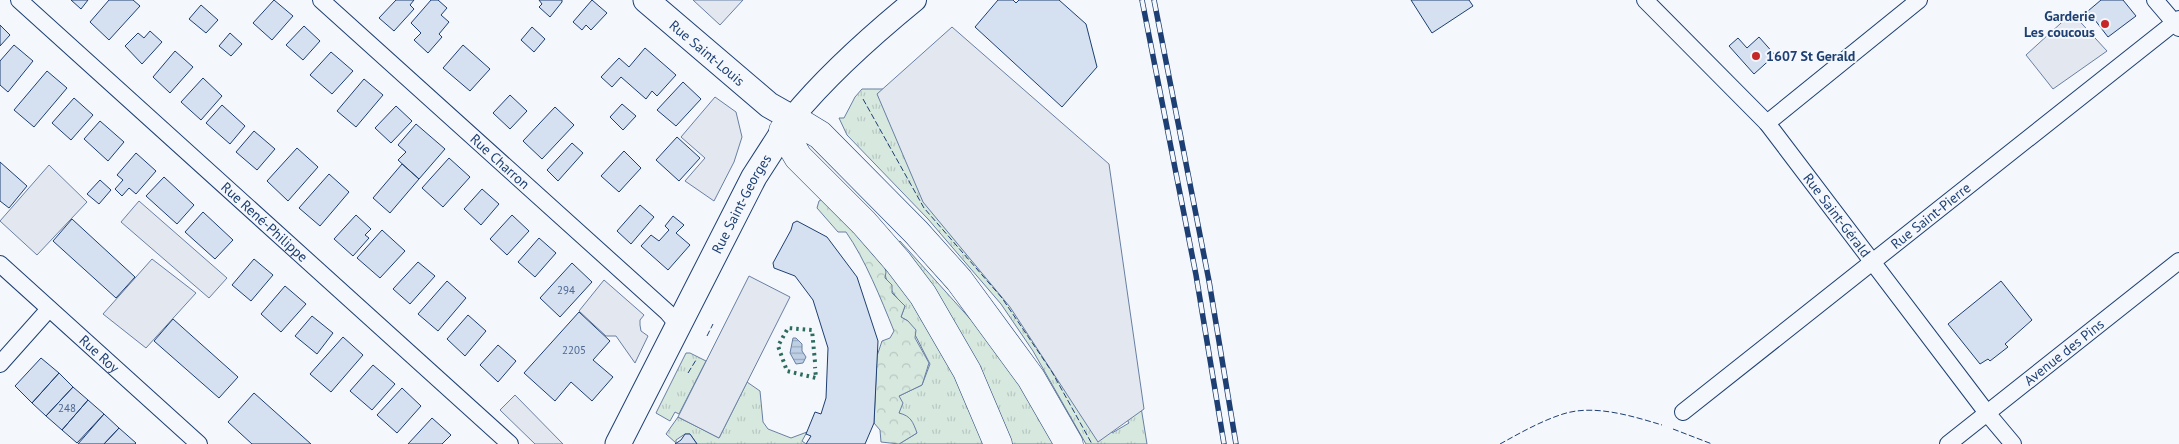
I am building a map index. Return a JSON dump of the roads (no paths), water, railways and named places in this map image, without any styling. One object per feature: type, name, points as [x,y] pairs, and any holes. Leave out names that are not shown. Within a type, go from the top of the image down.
[{"type":"highway","points":[[788,124],[798,157],[864,223],[898,262],[923,295],[967,371],[998,444]]},
{"type":"highway","points":[[788,124],[820,135],[916,232],[954,275],[1031,378],[1068,444]]},
{"type":"main road","name":"Rue Saint-Louis","points":[[646,0],[769,105],[788,124]]},
{"type":"main road","name":"Rue Saint-Georges","points":[[618,444],[754,177],[788,124]]},
{"type":"street","name":"Rue René-Philippe","points":[[19,0],[510,444]]},
{"type":"street","name":"Rue Charron","points":[[322,0],[667,312],[678,325]]},
{"type":"street","name":"Rue Saint-Georges","points":[[788,124],[812,94],[847,59],[915,0]]},
{"type":"street","name":"Rue Saint-Gérald","points":[[1645,0],[1767,123],[1872,263],[2013,444]]},
{"type":"street","points":[[1767,123],[1919,0]]},
{"type":"street","points":[[2155,0],[2178,23]]},
{"type":"street","name":"Rue Saint-Pierre","points":[[1682,412],[2178,23]]},
{"type":"street","name":"Avenue des Pins","points":[[1948,444],[2179,261]]},
{"type":"street","name":"Rue Roy","points":[[0,264],[199,444]]},
{"type":"street","points":[[0,364],[49,309]]},
{"type":"water","points":[[793,338],[796,338],[802,344],[802,351],[806,357],[803,363],[796,364],[790,353]]},
{"type":"railway","points":[[1142,0],[1196,275],[1224,444]]},
{"type":"railway","points":[[1154,0],[1209,281],[1236,444]]},
{"type":"place","name":"Garderie Les coucous","points":[[2105,24]]},
{"type":"place","name":"1607 St Gerald","points":[[1756,56]]}]
